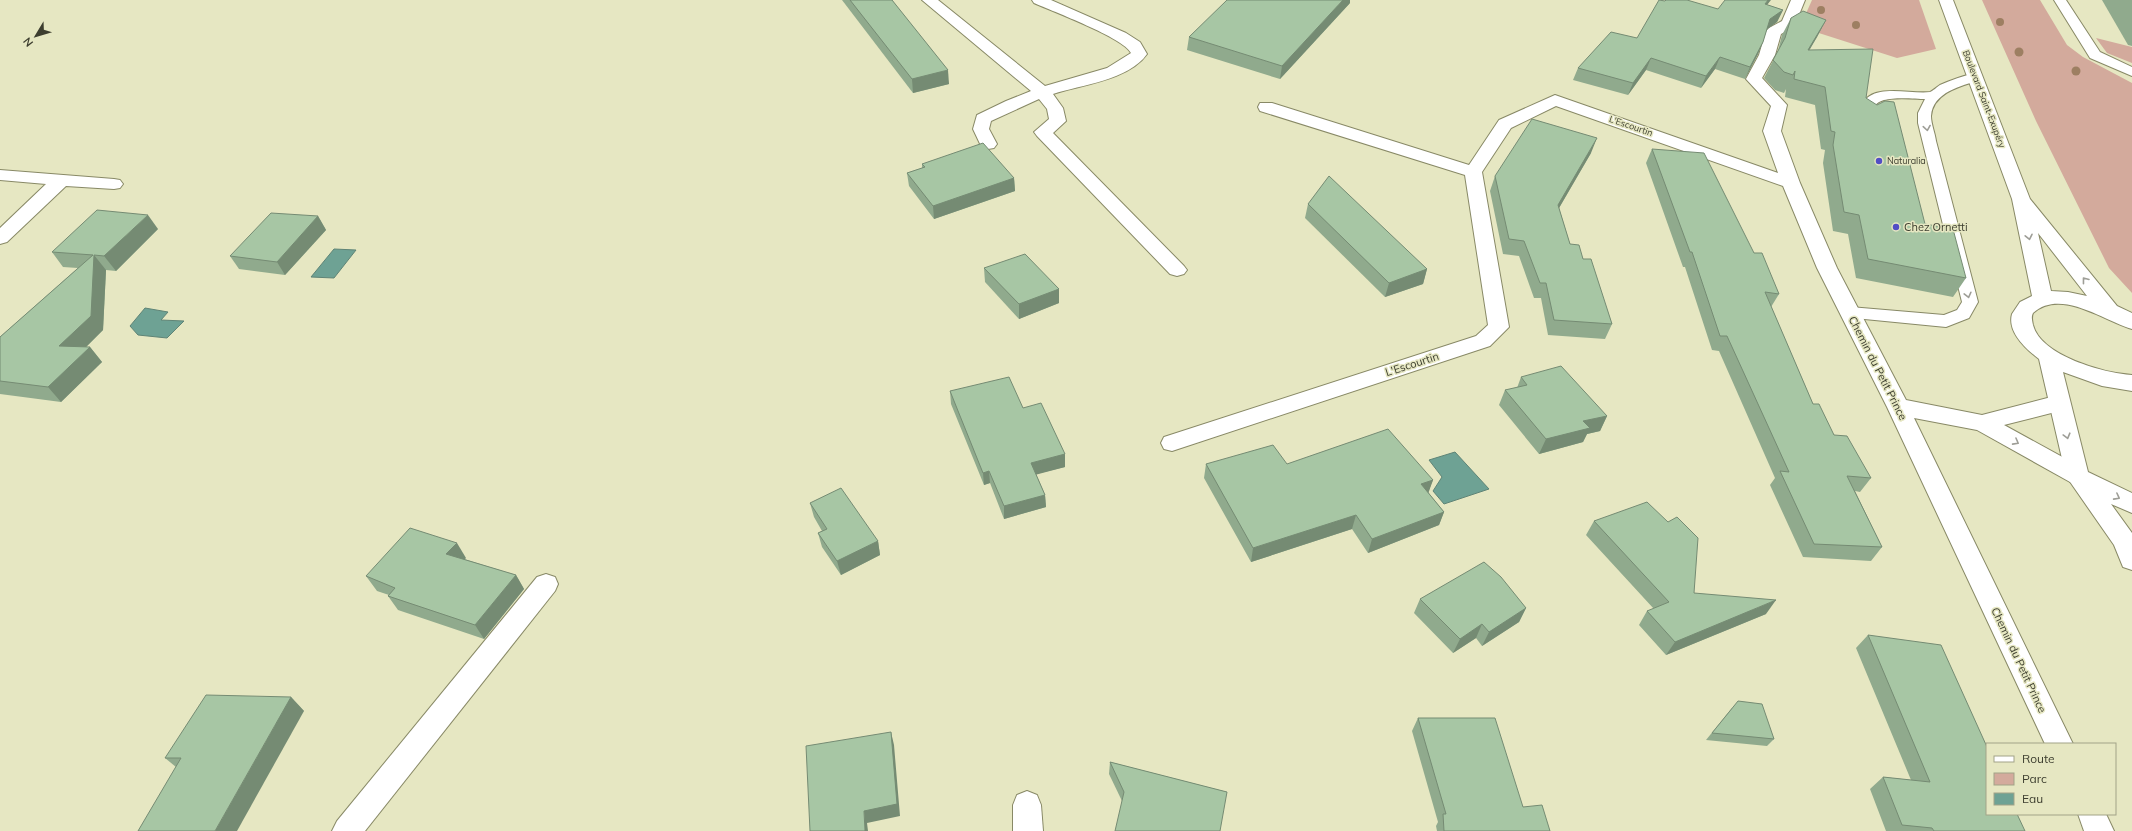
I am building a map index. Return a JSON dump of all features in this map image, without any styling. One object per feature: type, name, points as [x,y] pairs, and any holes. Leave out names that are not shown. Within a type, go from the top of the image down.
[{"type":"street","points":[[929,0],[1042,92],[1056,108],[1058,121],[1043,132],[1177,270]]},
{"type":"street","points":[[988,144],[981,129],[983,119],[995,111],[1042,92],[1114,71],[1129,64],[1139,54],[1135,45],[1121,36],[1039,0]]},
{"type":"street","name":"Chemin du Petit Prince","points":[[1798,0],[1789,24],[1774,32],[1767,55],[1754,80],[1779,105],[1772,131],[1791,183],[1827,268],[1898,407],[2059,743]]},
{"type":"street","name":"Boulevard Saint-Exupéry","points":[[1946,0],[2021,199],[2043,300]]},
{"type":"street","name":"L'Escourtin","points":[[1172,443],[1483,341],[1499,327],[1473,172],[1505,124],[1555,100],[1791,183]]},
{"type":"street","points":[[1266,107],[1473,172]]},
{"type":"street","points":[[0,175],[114,184]]},
{"type":"street","points":[[0,238],[61,180]]},
{"type":"street","name":"Boulevard Saint-Exupéry","points":[[2021,199],[2109,310]]},
{"type":"street","points":[[2132,322],[2095,304],[2072,299],[2035,301],[2025,308],[2021,318],[2024,330],[2030,339],[2049,357],[2070,368],[2093,377],[2118,383],[2132,383]]},
{"type":"street","points":[[2049,357],[2078,476],[2124,541],[2132,560]]},
{"type":"street","points":[[1982,423],[2059,403]]},
{"type":"street","points":[[1898,407],[1982,423],[2132,504]]},
{"type":"street","points":[[347,831],[546,584]]},
{"type":"street","points":[[2092,815],[2099,831]]},
{"type":"lane","points":[[2060,0],[2095,54],[2132,72]]},
{"type":"lane","points":[[1850,313],[1946,321],[1963,314],[1970,302],[1929,141],[1925,114],[1933,96],[1943,89],[1975,77]]},
{"type":"lane","points":[[1867,118],[1866,112],[1868,106],[1871,101],[1880,96],[1892,94],[1933,96]]},
{"type":"green space","points":[[1812,0],[1919,0],[1936,49],[1897,58],[1800,27]]},
{"type":"green space","points":[[1982,0],[2040,0],[2067,45],[2083,57],[2132,83],[2132,293],[2109,268],[2036,121]]},
{"type":"green space","points":[[2096,38],[2132,47],[2132,63],[2107,53]]},
{"type":"water","points":[[334,249],[356,250],[334,278],[311,277]]},
{"type":"water","points":[[145,308],[168,312],[161,320],[184,321],[167,338],[138,335],[130,326]]},
{"type":"water","points":[[1455,452],[1489,489],[1444,504],[1433,491],[1442,477],[1429,460]]},
{"type":"building","points":[[850,0],[892,0],[948,70],[912,79]]},
{"type":"building","points":[[1227,0],[1343,0],[1282,66],[1189,37]]},
{"type":"building","points":[[1659,0],[1687,0],[1718,9],[1725,0],[1768,0],[1765,4],[1783,10],[1770,19],[1763,42],[1750,67],[1720,57],[1706,76],[1651,58],[1633,83],[1578,68],[1611,32],[1637,38]]},
{"type":"building","points":[[1803,11],[1826,20],[1808,50],[1873,49],[1866,98],[1877,105],[1885,101],[1894,102],[1925,224],[1953,229],[1966,278],[1868,259],[1859,215],[1844,212],[1833,145],[1835,132],[1831,131],[1825,87],[1794,79],[1795,71],[1793,75],[1784,72],[1773,60],[1785,38],[1791,18]]},
{"type":"building","points":[[1532,119],[1597,138],[1558,205],[1570,244],[1579,245],[1583,259],[1591,259],[1612,324],[1554,320],[1546,283],[1540,283],[1524,241],[1509,239],[1495,176]]},
{"type":"building","points":[[983,143],[1014,178],[933,206],[907,173],[925,167],[922,164]]},
{"type":"building","points":[[1652,149],[1704,153],[1754,253],[1762,253],[1779,294],[1765,292],[1813,404],[1819,404],[1834,435],[1847,436],[1871,478],[1847,476],[1882,547],[1814,544],[1780,471],[1789,472],[1727,336],[1720,336],[1692,252],[1690,252]]},
{"type":"building","points":[[1329,176],[1427,269],[1389,283],[1308,204]]},
{"type":"building","points":[[97,210],[148,215],[104,256],[94,255],[91,316],[59,346],[90,347],[48,387],[0,381],[0,337],[93,255],[52,252]]},
{"type":"building","points":[[271,213],[318,216],[277,262],[230,256]]},
{"type":"building","points":[[1025,254],[1059,289],[1019,304],[984,268]]},
{"type":"building","points":[[1561,366],[1607,416],[1583,421],[1590,428],[1546,439],[1505,390],[1527,385],[1521,377]]},
{"type":"building","points":[[1009,377],[1023,408],[1041,403],[1065,454],[1031,463],[1045,495],[1004,506],[989,471],[983,473],[950,391]]},
{"type":"building","points":[[1388,429],[1433,480],[1421,484],[1444,512],[1372,539],[1356,515],[1253,548],[1206,464],[1273,445],[1287,464]]},
{"type":"building","points":[[841,488],[878,541],[837,561],[818,533],[827,529],[810,503]]},
{"type":"building","points":[[1647,502],[1668,522],[1677,517],[1698,538],[1694,593],[1776,600],[1675,642],[1647,611],[1669,602],[1594,521]]},
{"type":"building","points":[[410,528],[457,543],[446,554],[516,575],[475,625],[388,596],[395,588],[366,576]]},
{"type":"building","points":[[1484,562],[1501,577],[1526,608],[1489,632],[1482,624],[1460,639],[1420,599]]},
{"type":"building","points":[[1868,635],[1941,645],[1986,745],[1986,815],[2017,815],[2025,831],[1934,831],[1932,828],[1902,825],[1883,777],[1930,782]]},
{"type":"building","points":[[206,695],[291,697],[215,831],[138,831],[181,758],[165,758]]},
{"type":"building","points":[[1738,701],[1762,704],[1774,739],[1712,733]]},
{"type":"building","points":[[1418,718],[1495,718],[1523,807],[1542,805],[1550,831],[1444,831],[1443,814],[1446,814]]},
{"type":"building","points":[[891,732],[897,804],[864,811],[865,831],[810,831],[806,746]]},
{"type":"building","points":[[1110,762],[1227,792],[1220,831],[1115,831],[1124,792]]},
{"type":"place","name":"Naturalia","points":[[1879,161]]},
{"type":"place","name":"Chez Ornetti","points":[[1896,227]]}]
